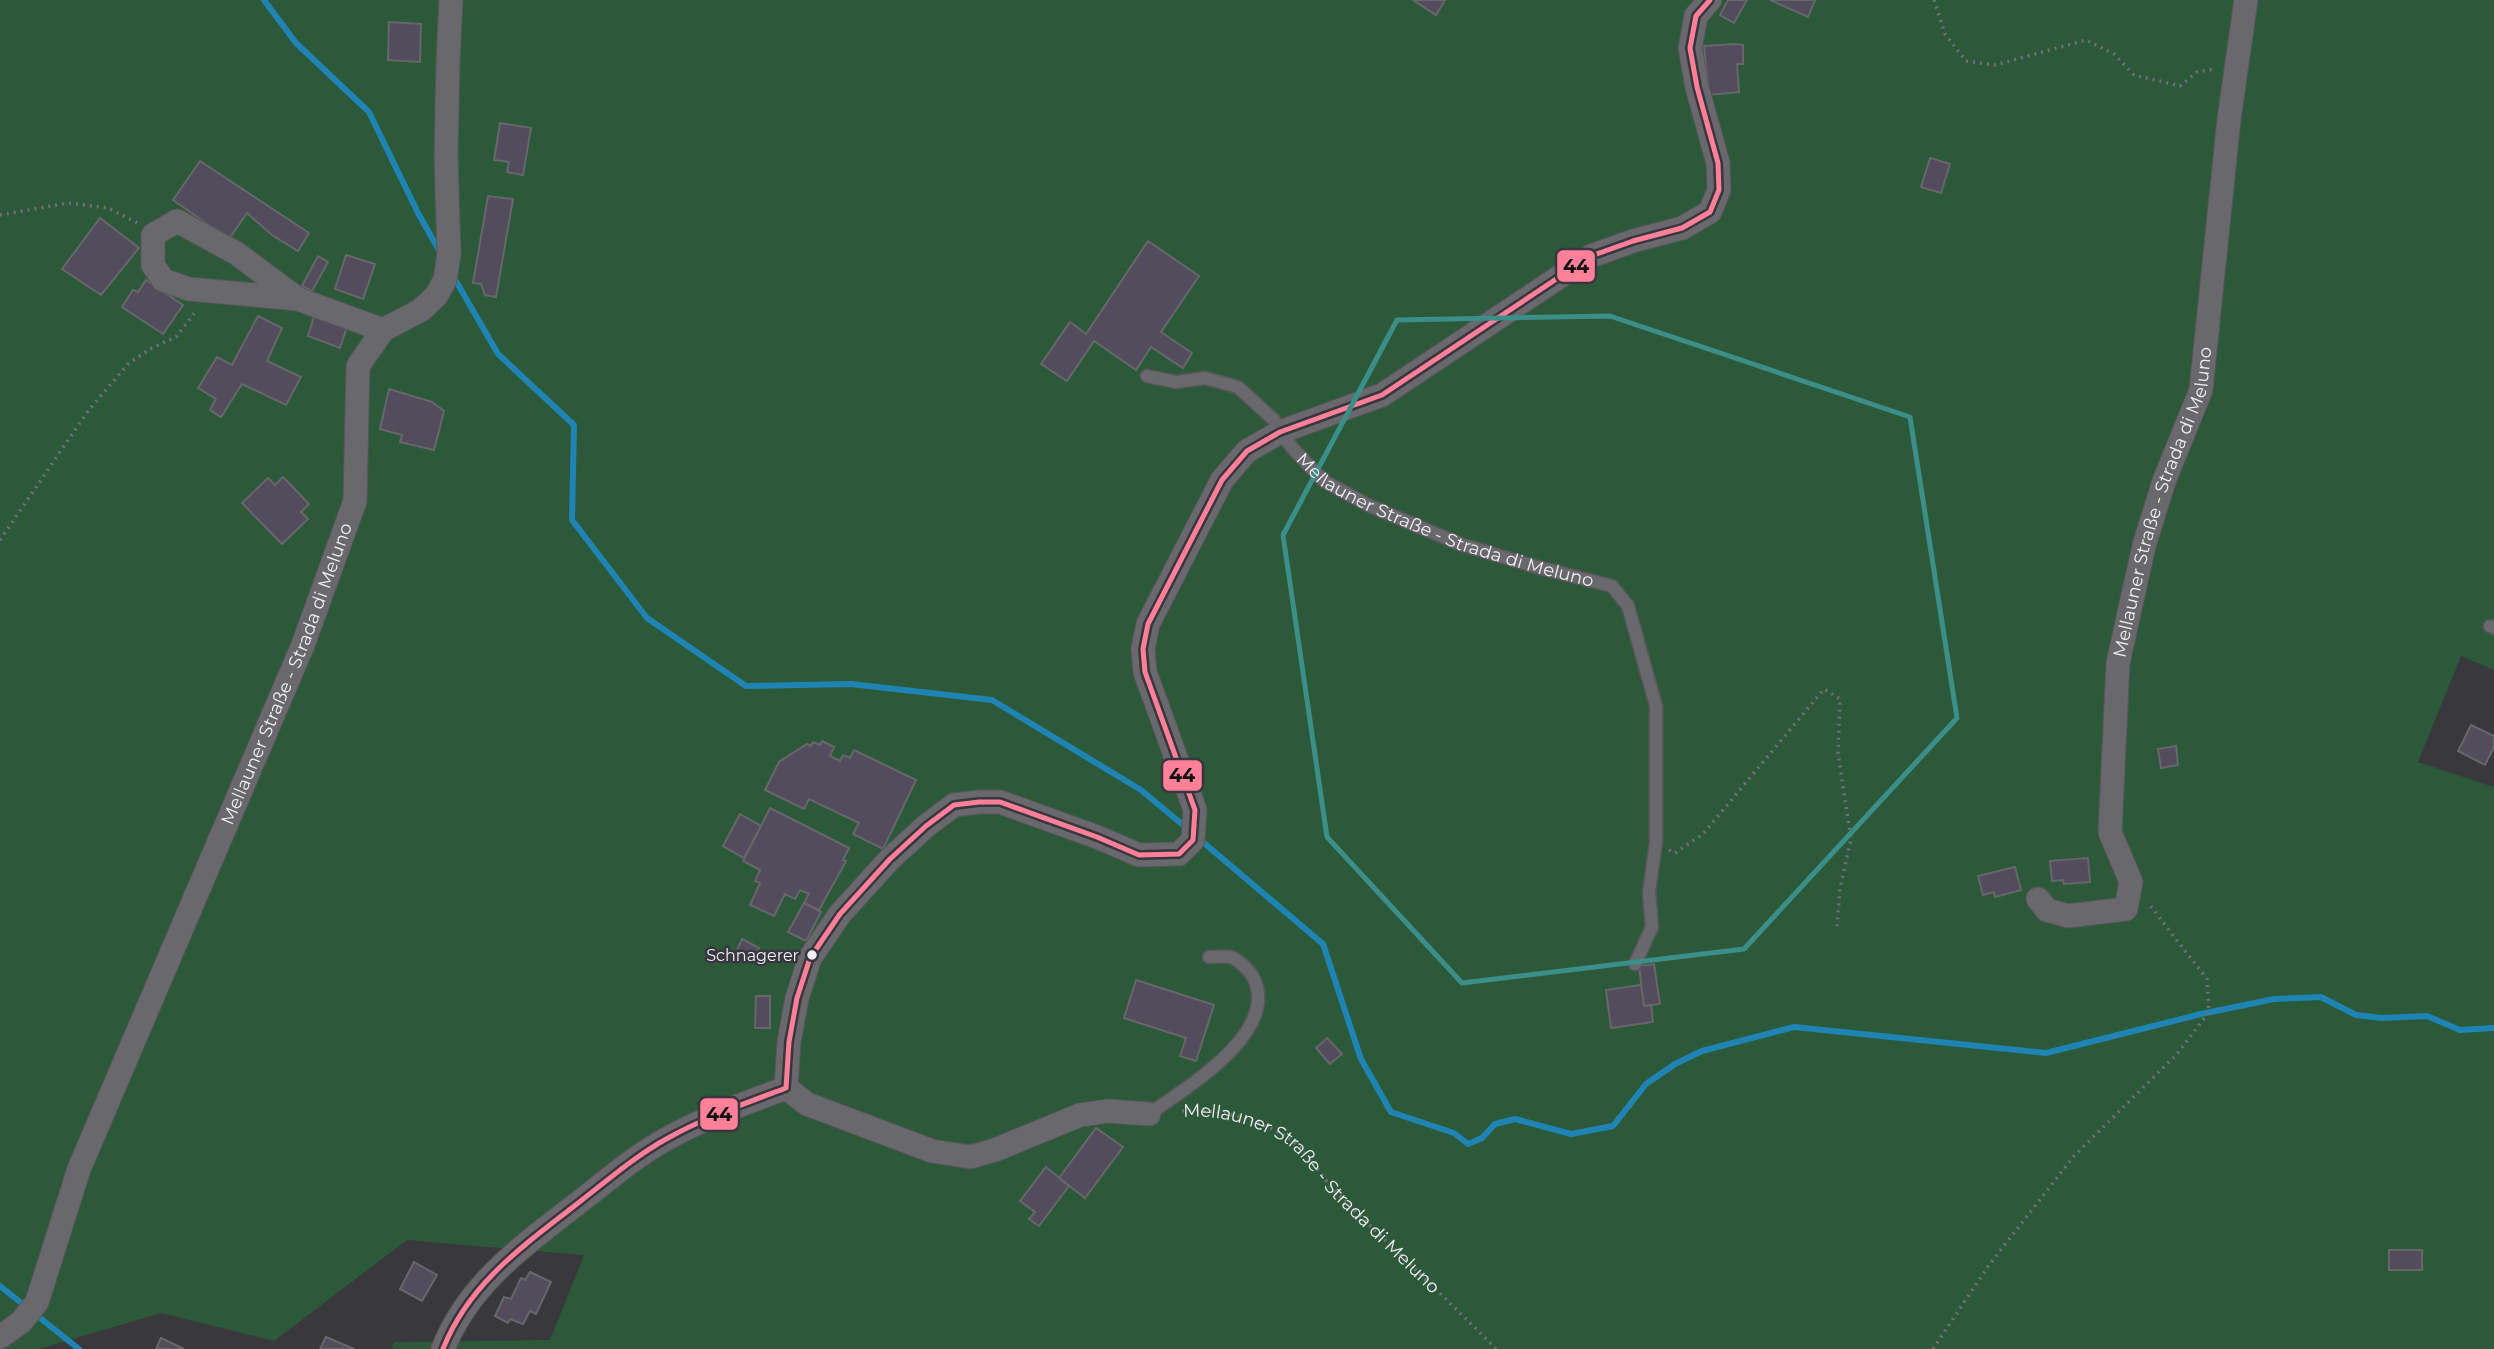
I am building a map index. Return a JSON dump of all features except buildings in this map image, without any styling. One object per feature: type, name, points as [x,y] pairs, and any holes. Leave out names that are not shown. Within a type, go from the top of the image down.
[{"type":"street","name":"Mellauner Straße - Strada di Meluno","points":[[0,1337],[21,1322],[37,1302],[79,1168],[303,645],[355,501],[359,366],[383,330],[421,310],[436,296],[445,280],[449,254],[447,62],[452,0]]},
{"type":"street","name":"Mellauner Straße - Strada di Meluno","points":[[1149,1114],[1108,1111],[1080,1115],[995,1150],[970,1157],[932,1151],[807,1104],[786,1088],[789,1042],[797,998],[810,958],[841,914],[890,859],[954,805],[1000,802],[1139,855],[1179,855],[1194,830],[1195,810],[1145,672],[1143,649],[1148,624],[1222,480],[1247,451],[1280,432],[1382,395],[1591,256],[1682,228],[1710,212],[1719,190],[1718,163],[1697,87],[1690,48],[1696,16],[1710,0]]},
{"type":"street","name":"Mellauner Straße - Strada di Meluno","points":[[2131,882],[2110,832],[2118,663],[2144,546],[2164,481],[2201,390],[2246,0]]},
{"type":"street","points":[[298,299],[236,253],[177,221],[153,235],[153,265],[163,279],[189,289],[298,299],[383,330]]},
{"type":"street","points":[[2038,899],[2047,910],[2068,916],[2126,909],[2131,882]]},
{"type":"street","points":[[443,1349],[449,1332],[490,1274],[634,1160],[705,1119],[786,1088]]},
{"type":"lane","name":"Mellauner Straße - Strada di Meluno","points":[[1147,376],[1176,382],[1205,379],[1238,387],[1274,421],[1294,451],[1324,481],[1368,505],[1460,544],[1537,568],[1612,586],[1628,606],[1656,706],[1656,842],[1649,892],[1652,927],[1635,964]]},
{"type":"lane","points":[[1149,1114],[1231,1052],[1255,1019],[1260,992],[1252,974],[1232,957],[1209,957]]},
{"type":"path","points":[[1934,0],[1945,34],[1966,61],[1995,65],[2086,40],[2114,54],[2134,75],[2180,86],[2197,72],[2217,68],[2235,79]]},
{"type":"path","points":[[0,215],[68,203],[108,208],[147,227],[153,235]]},
{"type":"path","points":[[0,540],[88,411],[128,364],[150,349],[176,337],[198,308],[223,292]]},
{"type":"path","points":[[1656,842],[1675,853],[1703,834],[1824,689],[1840,699],[1838,753],[1851,839],[1840,888],[1837,926]]},
{"type":"path","points":[[1933,1349],[1989,1265],[2074,1156],[2177,1054],[2209,1012],[2207,979],[2131,882]]},
{"type":"path","name":"Mellauner Straße - Strada di Meluno","points":[[1149,1114],[1200,1109],[1236,1115],[1282,1133],[1315,1164],[1327,1183],[1388,1245],[1496,1349]]},
{"type":"highlighted area","points":[[1610,316],[1910,417],[1957,718],[1744,949],[1462,983],[1327,837],[1283,535],[1397,320]]},
{"type":"green space","points":[[0,0],[2494,0],[2494,670],[2461,656],[2418,762],[2494,787],[2494,1349],[392,1349],[394,1342],[550,1340],[584,1255],[407,1240],[274,1341],[161,1313],[39,1349],[0,1349]]},
{"type":"waterway","points":[[264,0],[296,43],[369,112],[440,252]]},
{"type":"waterway","points":[[452,274],[498,354],[574,425],[572,520],[647,618],[746,686],[851,684],[992,700],[1141,790],[1189,830]]},
{"type":"waterway","points":[[1197,837],[1323,944],[1361,1059],[1391,1112],[1454,1133],[1468,1144],[1482,1138],[1495,1124],[1515,1119],[1571,1134],[1613,1126],[1646,1084],[1675,1064],[1702,1051],[1794,1027],[2046,1053],[2201,1014],[2274,999],[2321,997],[2356,1015],[2382,1018],[2427,1016],[2460,1030],[2494,1028]]},
{"type":"waterway","points":[[0,1286],[79,1349]]},
{"type":"transit line","name":"44","points":[[443,1349],[454,1325],[484,1284],[521,1248],[624,1167],[682,1130],[786,1088],[789,1042],[797,998],[810,958],[840,914],[890,859],[954,805],[1000,802],[1139,855],[1179,854],[1193,840],[1195,810],[1145,672],[1143,649],[1148,624],[1222,480],[1247,451],[1280,432],[1382,395],[1591,256],[1682,228],[1710,212],[1719,190],[1718,163],[1697,87],[1690,48],[1696,16],[1710,0]]},
{"type":"place","name":"Schnagerer","points":[[812,955]]}]
